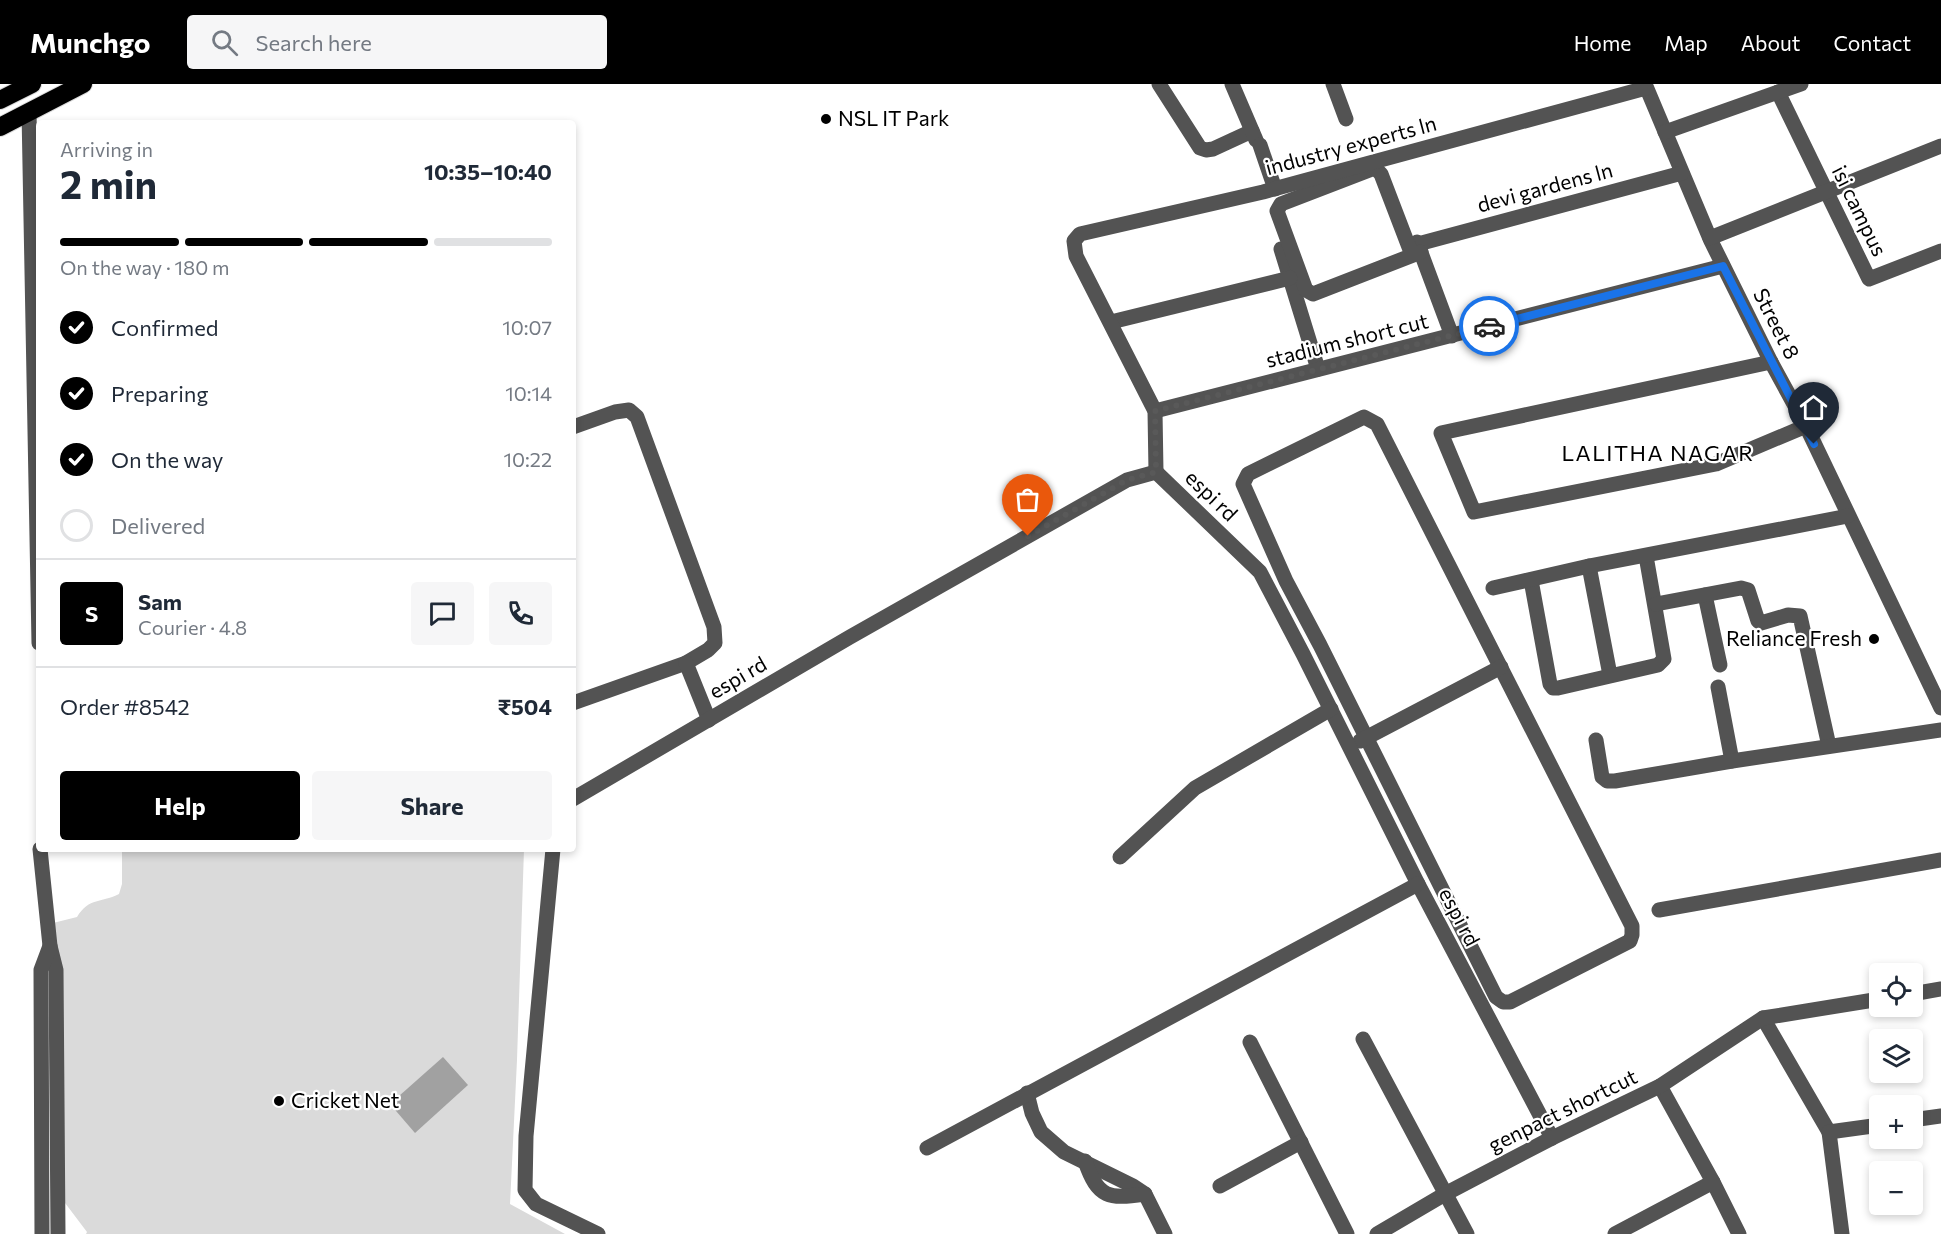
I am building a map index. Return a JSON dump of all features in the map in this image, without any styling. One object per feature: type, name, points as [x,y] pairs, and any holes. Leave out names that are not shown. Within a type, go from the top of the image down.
[{"type":"highway","points":[[0,127],[83,84]]},
{"type":"highway","points":[[0,100],[26,87],[29,112]]},
{"type":"street","points":[[1159,84],[1200,148],[1213,149],[1256,139]]},
{"type":"street","points":[[1232,84],[1256,139],[1290,278],[1303,296],[1318,369]]},
{"type":"street","points":[[1333,84],[1346,119]]},
{"type":"street","points":[[1665,132],[1801,84]]},
{"type":"street","name":"Street 8","points":[[1645,86],[1723,266],[1806,426],[1848,516],[1936,681],[1941,708]]},
{"type":"street","name":"industry experts ln","points":[[1111,322],[1076,256],[1074,241],[1080,234],[1269,190],[1645,86]]},
{"type":"street","name":"isi campus","points":[[1778,92],[1869,279],[1941,251]]},
{"type":"street","points":[[29,112],[36,484]]},
{"type":"street","points":[[1710,238],[1941,146]]},
{"type":"street","points":[[1386,158],[1417,250]]},
{"type":"street","points":[[1303,296],[1306,290],[1277,211],[1278,207],[1372,169],[1376,170],[1381,174],[1417,250],[1452,336]]},
{"type":"street","name":"devi gardens ln","points":[[1303,296],[1313,294],[1417,250],[1682,173]]},
{"type":"street","name":"stadium short cut","points":[[1155,411],[1723,266]]},
{"type":"street","points":[[1156,472],[1155,411],[1111,322],[1290,278]]},
{"type":"street","points":[[1771,362],[1441,433],[1474,512],[1716,464],[1806,426]]},
{"type":"street","points":[[576,426],[622,411],[629,410],[637,417],[714,627],[716,643],[708,651],[686,663],[576,702]]},
{"type":"street","points":[[1364,417],[1371,420],[1377,424],[1632,926],[1630,941],[1510,1002],[1503,1002],[1496,997],[1286,581],[1243,484],[1244,478],[1356,420],[1364,417]]},
{"type":"street","name":"espi rd","points":[[576,797],[850,637],[1127,480],[1156,472],[1260,572],[1418,884],[1552,1138]]},
{"type":"street","points":[[1493,588],[1589,566],[1848,516]]},
{"type":"street","points":[[1531,580],[1550,684],[1553,688],[1658,664],[1664,659],[1646,556]]},
{"type":"street","points":[[1589,566],[1610,675]]},
{"type":"street","points":[[1269,589],[1286,581]]},
{"type":"street","points":[[1656,604],[1745,588],[1748,590],[1758,621],[1761,623],[1788,615],[1800,616],[1829,746]]},
{"type":"street","points":[[1705,595],[1720,665]]},
{"type":"street","points":[[1303,654],[1320,645]]},
{"type":"street","points":[[686,663],[709,720]]},
{"type":"street","points":[[1349,746],[1501,667]]},
{"type":"street","points":[[1718,687],[1732,761]]},
{"type":"street","points":[[1120,857],[1195,788],[1331,709]]},
{"type":"street","points":[[1596,740],[1602,777],[1607,781],[1615,782],[1732,761],[1941,730]]},
{"type":"street","points":[[1397,841],[1414,833]]},
{"type":"street","points":[[40,852],[50,946],[56,970],[58,1234]]},
{"type":"street","points":[[553,852],[526,1136],[525,1190],[536,1204],[598,1234]]},
{"type":"street","points":[[1408,863],[1425,854]]},
{"type":"street","points":[[1659,910],[1941,860]]},
{"type":"street","points":[[927,1148],[1418,884]]},
{"type":"street","points":[[42,1234],[40,970],[50,946]]},
{"type":"street","points":[[1923,992],[1941,989]]},
{"type":"street","points":[[1842,1234],[1829,1132],[1763,1018],[1869,1001]]},
{"type":"street","name":"genpact shortcut","points":[[1377,1234],[1445,1194],[1552,1138],[1660,1086],[1763,1018]]},
{"type":"street","points":[[1363,1039],[1467,1234]]},
{"type":"street","points":[[1250,1042],[1347,1234]]},
{"type":"street","points":[[1660,1086],[1739,1234]]},
{"type":"street","points":[[1027,1093],[1032,1113],[1041,1132],[1064,1152],[1145,1194],[1166,1234]]},
{"type":"street","points":[[1923,1118],[1941,1116]]},
{"type":"street","points":[[1829,1132],[1869,1127]]},
{"type":"street","points":[[1220,1186],[1301,1142]]},
{"type":"street","points":[[1615,1234],[1713,1182]]},
{"type":"shaded area","points":[[122,852],[524,852],[510,1204],[565,1234],[86,1234],[87,1232],[59,1195],[53,923],[77,917],[91,903],[119,894],[122,884]]},
{"type":"shaded area","points":[[443,1057],[468,1085],[415,1133],[390,1104]]},
{"type":"way so far","points":[[1028,536],[1127,480],[1156,472],[1155,411],[1489,326]]},
{"type":"place","name":"NSL IT Park","points":[[826,119]]},
{"type":"place","name":"Reliance Fresh","points":[[1874,639]]},
{"type":"place","name":"Cricket Net","points":[[279,1101]]},
{"type":"district","name":"LALITHA NAGAR","points":[[1658,453]]},
{"type":"route","points":[[1489,326],[1723,266],[1814,444]]}]
